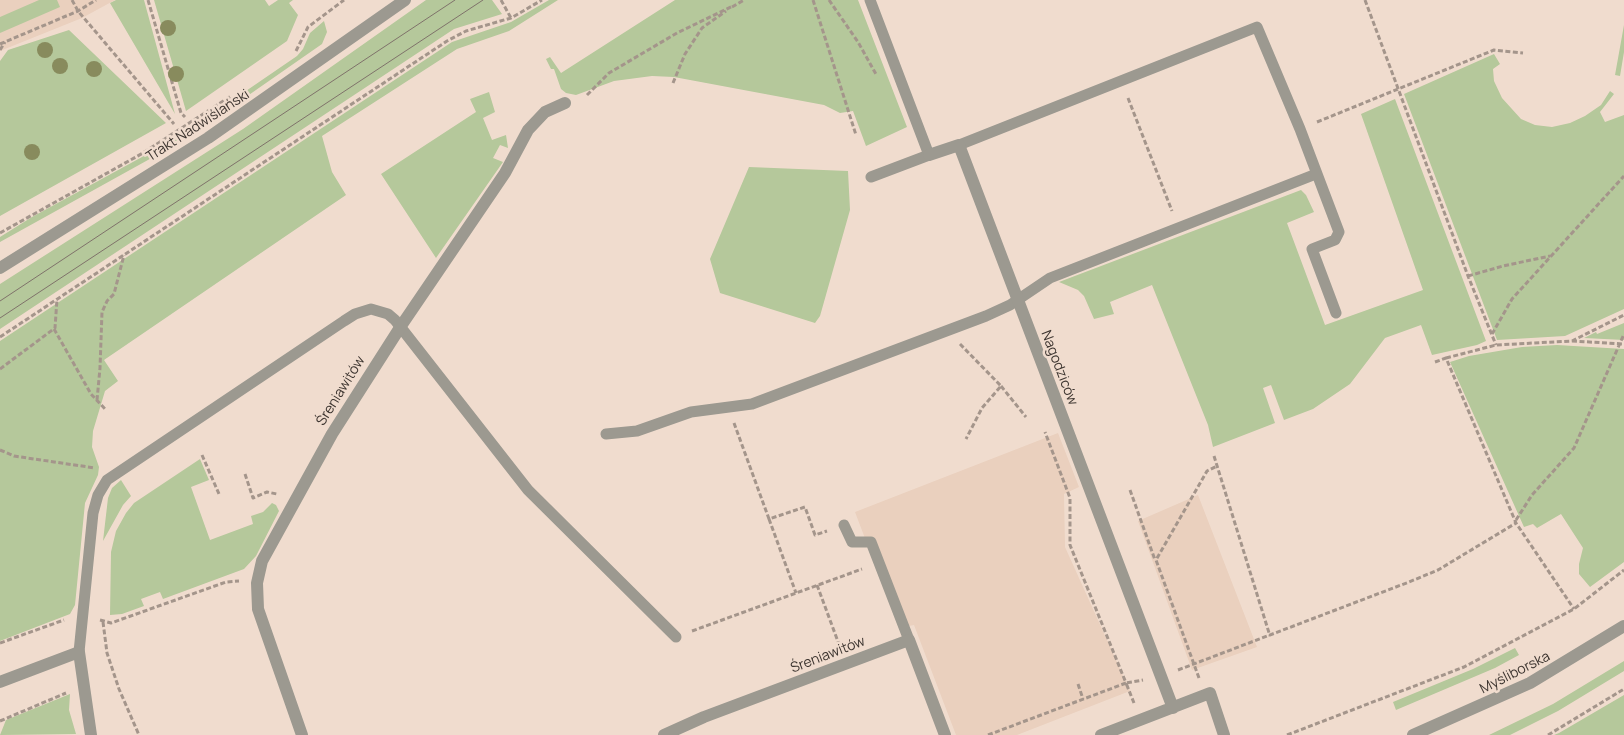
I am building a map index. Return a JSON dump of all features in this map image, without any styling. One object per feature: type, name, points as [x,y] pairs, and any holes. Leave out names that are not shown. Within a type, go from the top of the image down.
[{"type":"street","name":"Trakt Nadwiślański","points":[[0,268],[208,138],[405,0]]},
{"type":"street","name":"Śreniawitów","points":[[302,735],[258,609],[257,583],[266,552],[332,434],[401,326],[505,173],[531,125],[545,112],[565,103]]},
{"type":"street","points":[[929,155],[959,145]]},
{"type":"street","name":"Nagodziców","points":[[959,145],[1173,708]]},
{"type":"street","name":"Myśliborska","points":[[1413,735],[1530,683],[1624,626]]},
{"type":"street","points":[[909,640],[945,735]]},
{"type":"street","name":"Śreniawitów","points":[[664,735],[704,717],[909,640]]},
{"type":"street","points":[[0,682],[79,652],[91,735]]},
{"type":"street","points":[[1101,735],[1207,694],[1224,735]]},
{"type":"lane","points":[[870,0],[929,155],[870,177]]},
{"type":"lane","points":[[959,145],[1257,27],[1300,129],[1339,232],[1335,240],[1312,249],[1336,313]]},
{"type":"lane","points":[[606,434],[637,431],[691,412],[728,409],[752,404],[948,331],[1017,300],[1050,278],[1316,174]]},
{"type":"lane","points":[[79,652],[95,504],[107,480],[119,470],[355,314],[372,310],[388,314],[401,326],[528,490],[676,637]]},
{"type":"lane","points":[[844,525],[852,542],[872,542],[909,640]]},
{"type":"path","points":[[72,0],[78,11],[174,124]]},
{"type":"path","points":[[0,44],[78,11],[96,0]]},
{"type":"path","points":[[148,0],[181,113],[185,117]]},
{"type":"path","points":[[288,57],[296,52],[308,27],[344,0]]},
{"type":"path","points":[[501,0],[511,18]]},
{"type":"path","points":[[0,337],[447,40],[466,31],[511,18],[542,0]]},
{"type":"path","points":[[587,95],[609,73],[677,33],[744,0]]},
{"type":"path","points":[[813,0],[856,135]]},
{"type":"path","points":[[829,0],[858,42],[879,79]]},
{"type":"path","points":[[1365,0],[1468,276],[1496,345]]},
{"type":"path","points":[[673,82],[686,54],[702,28],[733,6]]},
{"type":"path","points":[[0,50],[6,42]]},
{"type":"path","points":[[1300,129],[1494,50],[1523,52]]},
{"type":"path","points":[[1122,81],[1179,228]]},
{"type":"path","points":[[0,233],[151,148],[233,95]]},
{"type":"path","points":[[1492,334],[1512,299],[1624,176]]},
{"type":"path","points":[[96,400],[100,368],[102,312],[107,301],[114,294],[124,255]]},
{"type":"path","points":[[1468,276],[1520,261],[1551,256]]},
{"type":"path","points":[[0,369],[54,329],[58,313],[57,299]]},
{"type":"path","points":[[1572,341],[1624,315]]},
{"type":"path","points":[[54,329],[96,400],[106,410]]},
{"type":"path","points":[[948,331],[1001,386],[1026,417]]},
{"type":"path","points":[[988,735],[1126,683],[1161,676],[1194,664],[1438,570],[1516,522],[1532,495],[1574,448],[1622,344],[1624,334]]},
{"type":"path","points":[[1435,362],[1496,345],[1572,341],[1622,344]]},
{"type":"path","points":[[1446,358],[1516,522],[1574,610]]},
{"type":"path","points":[[966,439],[982,408],[1001,386]]},
{"type":"path","points":[[728,409],[796,593]]},
{"type":"path","points":[[1044,429],[1070,498],[1070,544],[1126,683]]},
{"type":"path","points":[[0,450],[14,456],[57,464],[119,470]]},
{"type":"path","points":[[202,455],[218,494]]},
{"type":"path","points":[[1214,456],[1270,636]]},
{"type":"path","points":[[1156,560],[1207,472],[1217,466]]},
{"type":"path","points":[[245,474],[253,498],[267,492],[276,494],[302,488]]},
{"type":"path","points":[[1130,490],[1194,664],[1207,694]]},
{"type":"path","points":[[769,519],[806,506],[815,535],[844,525]]},
{"type":"path","points":[[676,637],[859,570]]},
{"type":"path","points":[[1287,735],[1464,667],[1574,610],[1624,570]]},
{"type":"path","points":[[0,643],[82,614],[111,623],[226,582],[257,583]]},
{"type":"path","points":[[818,585],[847,664]]},
{"type":"path","points":[[103,622],[107,654],[119,689],[139,735]]},
{"type":"path","points":[[1078,684],[1083,699]]},
{"type":"path","points":[[0,721],[83,685]]},
{"type":"path","points":[[1548,735],[1624,689]]},
{"type":"shaded area","points":[[0,0],[115,0],[82,18],[0,51]]},
{"type":"shaded area","points":[[1058,433],[1079,487],[1064,494],[1065,547],[1130,691],[1017,735],[956,735],[914,625],[899,628],[855,512]]},
{"type":"shaded area","points":[[1198,495],[1257,647],[1192,670],[1138,521]]},
{"type":"green space","points":[[39,0],[57,0],[60,7],[0,33],[0,17]]},
{"type":"green space","points":[[116,0],[144,0],[175,114],[110,3]]},
{"type":"green space","points":[[154,0],[265,0],[269,6],[278,0],[293,0],[289,3],[298,15],[287,41],[186,111]]},
{"type":"green space","points":[[426,0],[492,0],[502,14],[454,29],[0,329],[0,284],[243,129]]},
{"type":"green space","points":[[549,0],[558,0],[509,31],[457,49],[322,136],[332,172],[346,195],[104,360],[118,381],[105,391],[93,431],[92,447],[99,467],[98,475],[85,503],[75,605],[70,614],[0,641],[0,341],[452,42],[511,22]]},
{"type":"green space","points":[[675,0],[858,0],[907,127],[866,146],[853,111],[840,113],[824,105],[674,77],[652,76],[614,81],[576,95],[566,93],[561,89],[554,69],[551,69],[546,59],[550,57],[561,73]]},
{"type":"green space","points":[[324,21],[327,32],[322,44],[233,106],[175,145],[0,242],[0,237],[32,217],[142,157],[243,93],[297,56],[303,49],[310,33]]},
{"type":"green space","points":[[1624,25],[1624,52],[1620,76],[1615,75]]},
{"type":"green space","points":[[69,30],[166,123],[0,216],[0,61],[8,50]]},
{"type":"green space","points":[[1494,54],[1500,64],[1493,69],[1494,81],[1502,98],[1521,119],[1535,125],[1552,127],[1570,123],[1601,105],[1610,91],[1614,94],[1600,112],[1605,122],[1624,115],[1624,309],[1565,336],[1497,340],[1404,94]]},
{"type":"green space","points":[[489,92],[495,112],[483,118],[492,140],[506,135],[508,148],[500,145],[493,158],[503,162],[436,258],[381,174],[476,112],[470,99]]},
{"type":"green space","points":[[1395,99],[1486,341],[1477,345],[1432,355],[1421,325],[1385,338],[1350,384],[1313,409],[1284,420],[1271,385],[1263,388],[1275,423],[1213,447],[1208,425],[1152,285],[1110,302],[1114,314],[1094,319],[1084,296],[1078,290],[1059,282],[1301,190],[1306,195],[1314,212],[1287,223],[1325,325],[1423,290],[1361,114]]},
{"type":"green space","points":[[749,167],[848,171],[850,210],[820,316],[815,323],[720,293],[710,259]]},
{"type":"green space","points":[[1624,323],[1624,340],[1584,338],[1596,332],[1597,334]]},
{"type":"green space","points":[[1557,345],[1624,349],[1624,562],[1590,587],[1579,574],[1579,564],[1583,548],[1561,514],[1537,528],[1533,524],[1524,527],[1450,362],[1469,356],[1522,347]]},
{"type":"green space","points":[[200,459],[209,480],[191,487],[210,540],[253,524],[251,516],[263,512],[272,503],[276,505],[279,511],[256,556],[244,569],[163,599],[160,592],[141,599],[144,606],[122,614],[110,615],[111,552],[116,531],[126,513],[134,503]]},
{"type":"green space","points":[[121,480],[131,496],[123,505],[103,541],[108,498],[112,488]]},
{"type":"green space","points":[[1515,648],[1519,655],[1495,668],[1396,710],[1393,702],[1473,669]]},
{"type":"green space","points":[[1624,661],[1624,671],[1558,711],[1510,735],[1489,735],[1553,704]]},
{"type":"green space","points":[[70,694],[69,710],[76,734],[0,735],[6,720]]},
{"type":"green space","points":[[1624,695],[1624,735],[1554,735],[1559,733]]},
{"type":"tram line","points":[[0,301],[455,0]]},
{"type":"tram line","points":[[0,318],[483,0]]}]
